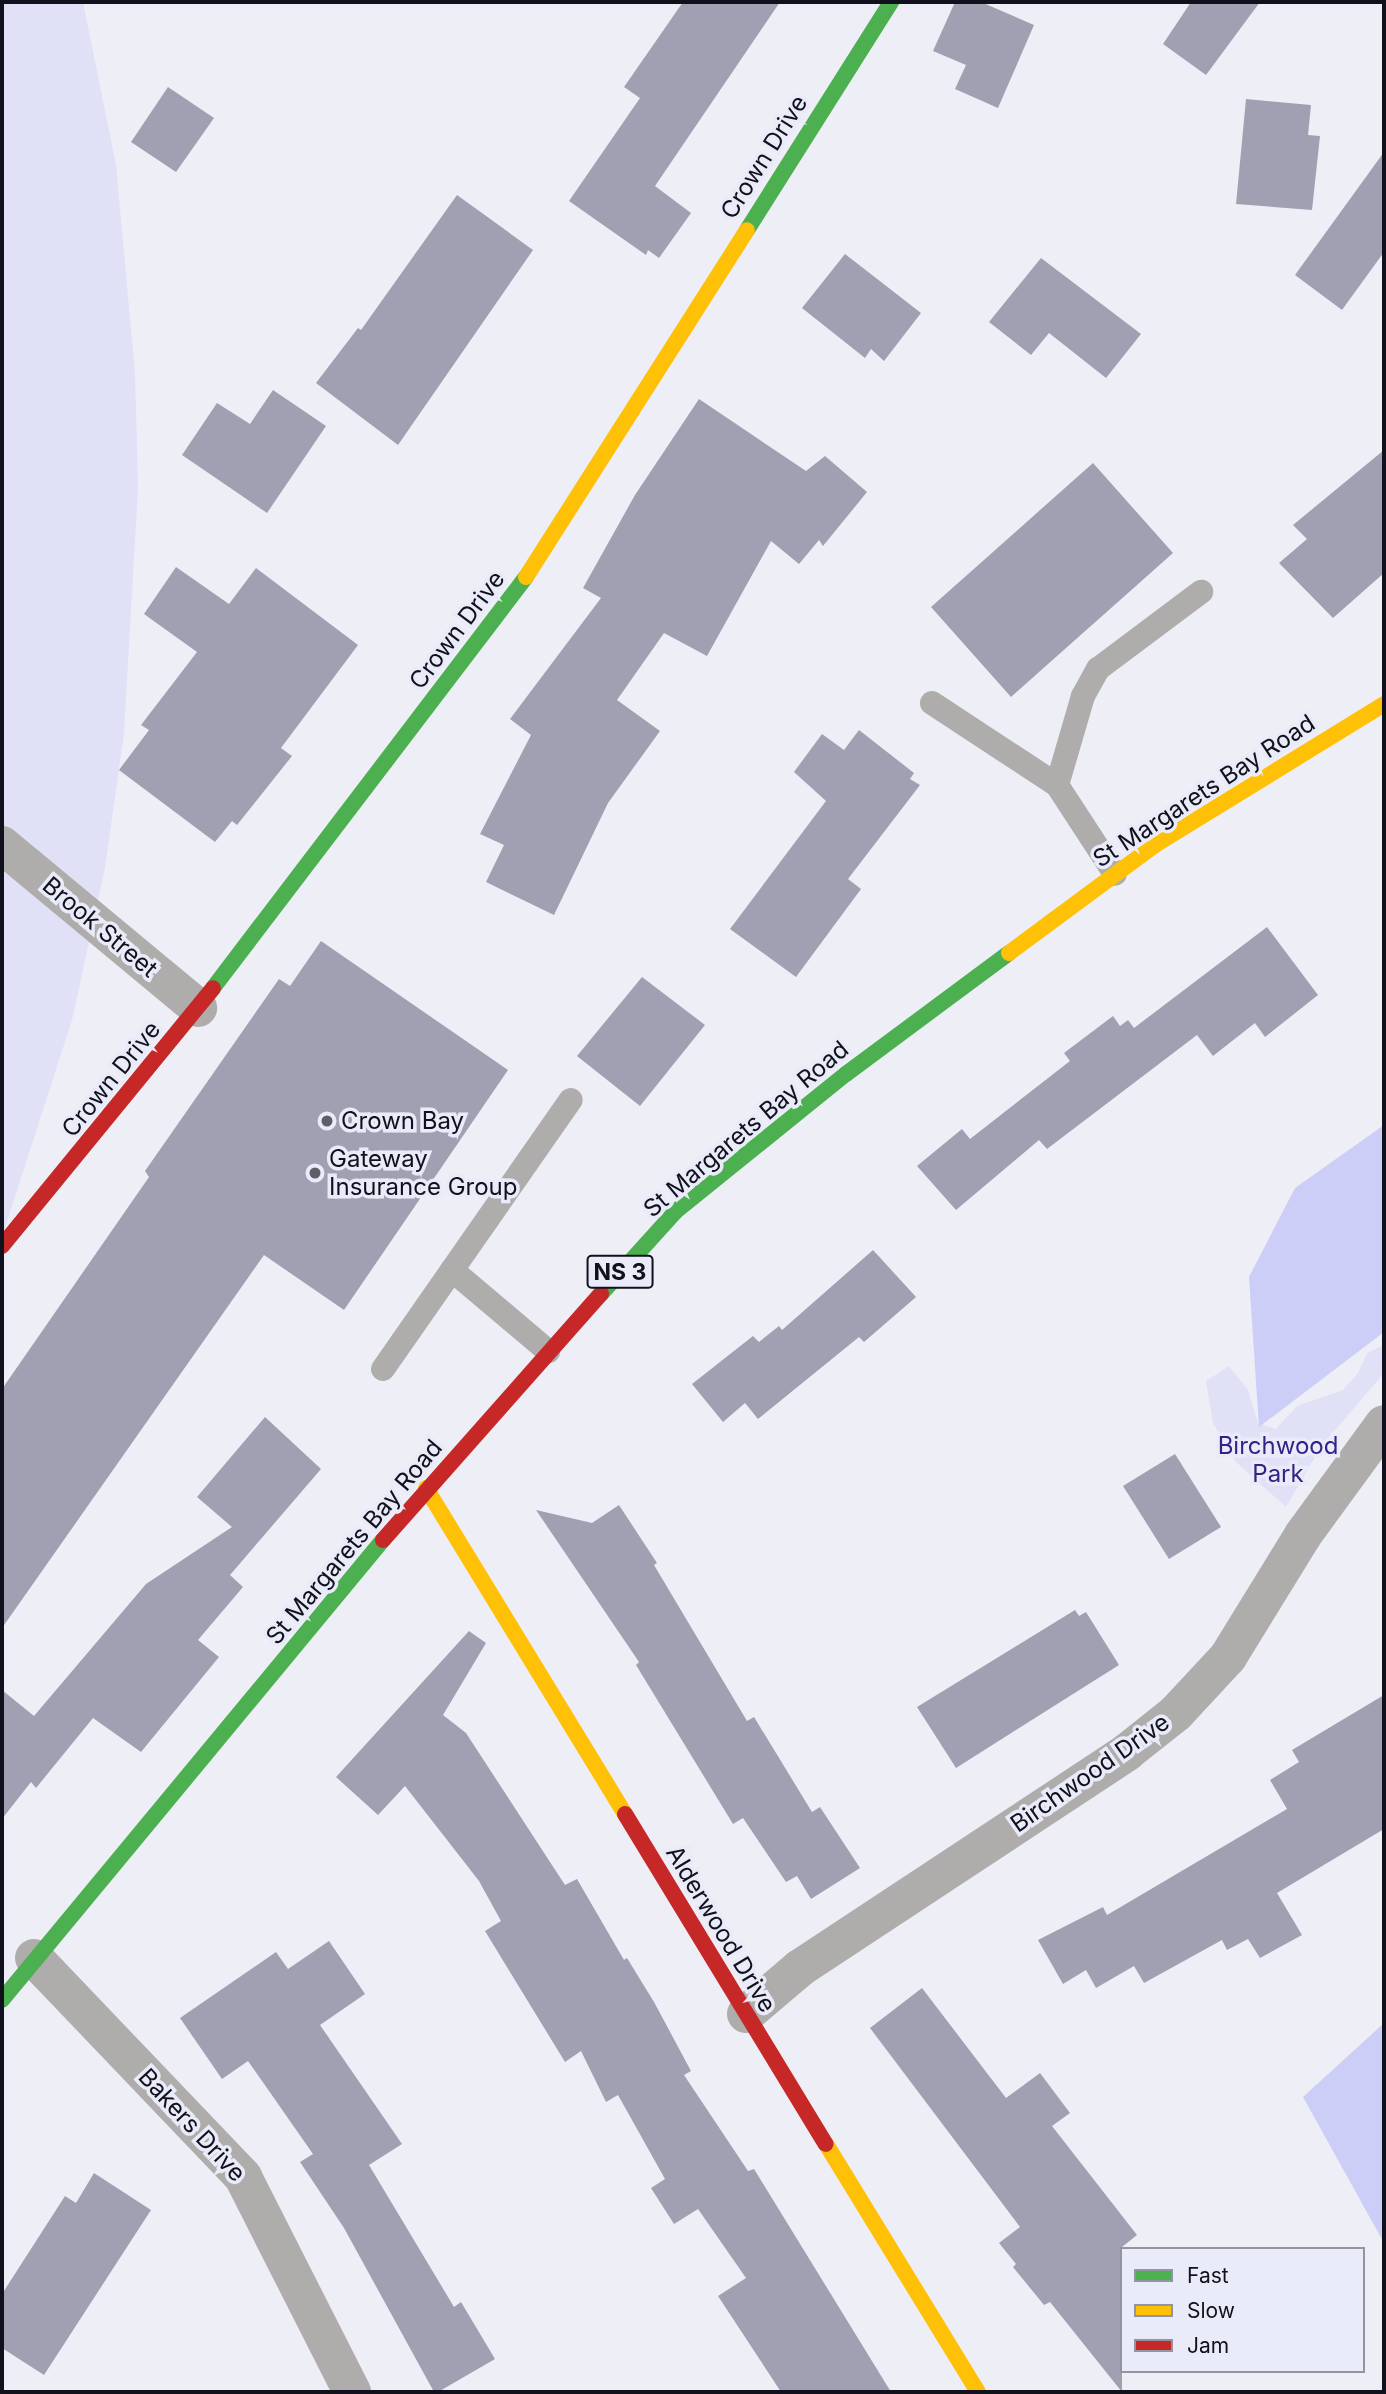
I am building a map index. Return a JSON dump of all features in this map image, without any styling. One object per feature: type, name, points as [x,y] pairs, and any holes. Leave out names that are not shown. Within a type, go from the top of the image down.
[{"type":"street","name":"Crown Drive","points":[[2,1246],[198,1008],[530,572],[891,2]]},
{"type":"street","name":"St Margarets Bay Road","points":[[2,2000],[34,1958],[426,1488],[676,1210],[846,1074],[1155,845],[1384,704]]},
{"type":"street","name":"Brook Street","points":[[2,845],[198,1008]]},
{"type":"street","name":"Birchwood Drive","points":[[746,2014],[800,1968],[1127,1752],[1175,1713],[1228,1657],[1303,1535],[1384,1424]]},
{"type":"street","name":"Alderwood Drive","points":[[426,1488],[978,2392]]},
{"type":"street","name":"Bakers Drive","points":[[34,1958],[243,2176],[352,2392]]},
{"type":"lane","points":[[1057,785],[1083,696],[1098,670],[1201,592]]},
{"type":"lane","points":[[932,703],[1057,785],[1115,874]]},
{"type":"lane","points":[[383,1368],[571,1100]]},
{"type":"lane","points":[[452,1270],[548,1351]]},
{"type":"green space","points":[[2,2],[83,2],[116,165],[135,373],[138,487],[124,733],[105,868],[72,1020],[2,1237]]},
{"type":"green space","name":"Birchwood Park","points":[[1384,1345],[1384,1373],[1320,1448],[1286,1507],[1236,1462],[1213,1423],[1206,1381],[1229,1366],[1248,1390],[1258,1423],[1276,1429],[1297,1406],[1343,1390],[1358,1373],[1367,1353]]},
{"type":"water","points":[[1384,1125],[1384,1332],[1259,1427],[1249,1277],[1295,1188]]},
{"type":"water","points":[[1384,2023],[1384,2243],[1303,2097]]},
{"type":"building","points":[[683,2],[780,2],[655,186],[691,213],[659,258],[648,250],[646,255],[569,201],[640,98],[624,87]]},
{"type":"building","points":[[955,2],[981,2],[1034,25],[998,108],[955,89],[966,65],[933,51]]},
{"type":"building","points":[[1191,2],[1260,2],[1206,75],[1163,44]]},
{"type":"building","points":[[168,87],[214,118],[176,172],[131,142]]},
{"type":"building","points":[[1246,99],[1311,105],[1308,135],[1320,136],[1312,210],[1236,204]]},
{"type":"building","points":[[1384,152],[1384,252],[1342,310],[1295,275]]},
{"type":"building","points":[[457,195],[533,250],[398,445],[316,383],[358,328],[361,330]]},
{"type":"building","points":[[845,254],[921,313],[884,361],[871,349],[865,358],[802,308]]},
{"type":"building","points":[[1041,258],[1141,334],[1106,378],[1049,333],[1031,355],[989,322]]},
{"type":"building","points":[[273,390],[326,426],[267,513],[182,455],[217,403],[250,424]]},
{"type":"building","points":[[699,399],[806,471],[825,456],[867,492],[823,546],[819,540],[799,564],[771,541],[707,656],[664,633],[617,700],[660,731],[608,803],[554,915],[486,882],[504,845],[480,834],[531,735],[510,719],[601,598],[583,588],[635,495]]},
{"type":"building","points":[[1384,450],[1384,573],[1333,618],[1279,563],[1307,539],[1293,525]]},
{"type":"building","points":[[1093,463],[1173,553],[1011,697],[931,607]]},
{"type":"building","points":[[176,567],[229,604],[256,568],[358,645],[281,748],[292,756],[237,825],[232,821],[215,842],[119,770],[149,730],[141,725],[197,652],[144,614]]},
{"type":"building","points":[[859,730],[914,773],[910,779],[920,785],[848,879],[861,889],[796,977],[730,929],[826,801],[794,772],[822,734],[844,750]]},
{"type":"building","points":[[1267,927],[1318,995],[1265,1037],[1255,1023],[1213,1056],[1197,1035],[1047,1149],[1039,1140],[956,1210],[917,1166],[962,1129],[970,1139],[1070,1061],[1064,1053],[1113,1016],[1120,1026],[1128,1020],[1134,1028]]},
{"type":"building","name":"Crown Bay","points":[[321,941],[508,1070],[344,1310],[264,1255],[2,1628],[2,1389],[149,1177],[145,1171],[279,979],[290,986]]},
{"type":"building","points":[[642,977],[705,1025],[640,1106],[577,1056]]},
{"type":"building","points":[[873,1250],[916,1297],[864,1342],[859,1337],[758,1419],[745,1403],[723,1422],[692,1384],[753,1336],[759,1342],[779,1326],[782,1330]]},
{"type":"building","points":[[265,1417],[321,1469],[230,1575],[243,1587],[198,1640],[219,1657],[141,1752],[93,1718],[36,1788],[31,1782],[2,1819],[2,1690],[34,1716],[146,1584],[232,1527],[197,1497]]},
{"type":"building","points":[[1175,1454],[1221,1527],[1169,1559],[1123,1486]]},
{"type":"building","points":[[619,1505],[657,1563],[654,1565],[747,1721],[754,1717],[812,1812],[820,1807],[860,1868],[811,1899],[797,1876],[786,1882],[743,1818],[733,1824],[636,1665],[639,1662],[536,1510],[592,1523]]},
{"type":"building","points":[[1075,1610],[1079,1616],[1086,1612],[1119,1665],[956,1768],[917,1707]]},
{"type":"building","points":[[469,1631],[486,1643],[443,1715],[466,1733],[565,1885],[577,1879],[624,1960],[627,1958],[654,2002],[691,2071],[684,2075],[748,2171],[754,2169],[891,2392],[781,2392],[718,2296],[746,2278],[698,2209],[674,2224],[651,2188],[665,2179],[618,2095],[606,2102],[581,2051],[565,2062],[485,1931],[501,1921],[479,1881],[405,1786],[378,1815],[336,1777]]},
{"type":"building","points":[[1384,1695],[1384,1829],[1277,1893],[1302,1935],[1260,1958],[1248,1939],[1227,1950],[1222,1940],[1144,1983],[1134,1966],[1096,1988],[1086,1970],[1063,1984],[1038,1940],[1103,1907],[1107,1915],[1287,1809],[1270,1780],[1299,1762],[1292,1750]]},
{"type":"building","points":[[329,1941],[365,1994],[320,2025],[402,2144],[369,2165],[454,2307],[461,2302],[495,2359],[438,2392],[434,2392],[344,2228],[300,2162],[313,2154],[248,2061],[222,2079],[180,2018],[276,1952],[288,1969]]},
{"type":"building","points":[[922,1988],[1006,2098],[1040,2073],[1070,2113],[1052,2126],[1137,2235],[1120,2247],[1122,2392],[1050,2302],[1044,2305],[1013,2267],[1016,2264],[999,2243],[1020,2227],[870,2028]]},
{"type":"building","points":[[94,2173],[151,2210],[44,2375],[2,2348],[2,2294],[65,2196],[76,2203]]},
{"type":"traffic: fast","points":[[747,230],[891,2]]},
{"type":"traffic: fast","points":[[213,988],[526,577]]},
{"type":"traffic: fast","points":[[601,1294],[676,1211],[846,1074],[1009,953]]},
{"type":"traffic: fast","points":[[2,2000],[383,1540]]},
{"type":"traffic: slow","points":[[526,577],[747,230]]},
{"type":"traffic: slow","points":[[1009,953],[1155,845],[1384,704]]},
{"type":"traffic: slow","points":[[426,1488],[625,1814]]},
{"type":"traffic: slow","points":[[826,2144],[978,2392]]},
{"type":"traffic: jam","points":[[2,1246],[213,988]]},
{"type":"traffic: jam","points":[[383,1540],[601,1294]]},
{"type":"traffic: jam","points":[[625,1814],[826,2144]]},
{"type":"place","name":"Crown Bay","points":[[327,1121]]},
{"type":"place","name":"Gateway Insurance Group","points":[[315,1173]]}]
